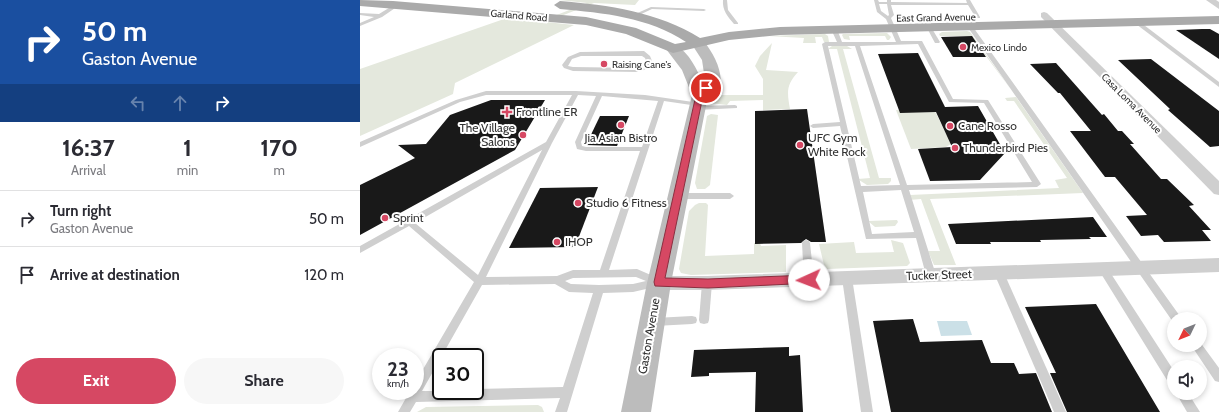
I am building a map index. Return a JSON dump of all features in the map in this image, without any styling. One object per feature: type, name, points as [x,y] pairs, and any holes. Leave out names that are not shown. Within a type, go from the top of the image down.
[{"type":"main road","name":"Garland Road","points":[[473,6],[490,1],[599,8],[635,15],[682,32],[704,32]]},
{"type":"main road","name":"Garland Road","points":[[360,2],[402,2],[473,6],[526,16],[601,25],[620,28],[655,39],[673,49]]},
{"type":"main road","name":"East Grand Avenue","points":[[673,49],[704,32],[736,23],[776,20],[890,23],[974,22],[1049,20],[1219,9]]},
{"type":"main road","name":"East Grand Avenue","points":[[1049,20],[1138,23],[1219,20]]},
{"type":"main road","name":"East Grand Avenue","points":[[704,32],[754,33],[834,29],[890,23],[929,28],[974,22]]},
{"type":"main road","points":[[655,39],[682,32]]},
{"type":"street","points":[[1210,0],[1219,6]]},
{"type":"street","name":"Casa Loma Avenue","points":[[1049,20],[1219,190]]},
{"type":"street","name":"Gaston Avenue","points":[[636,412],[659,282],[679,196],[698,102],[713,81],[713,68],[707,54],[704,32]]},
{"type":"street","points":[[673,49],[683,60],[692,74],[698,102]]},
{"type":"street","name":"Tucker Street","points":[[659,282],[708,284],[1219,265]]},
{"type":"lane","points":[[725,0],[724,6],[736,23]]},
{"type":"lane","points":[[899,42],[890,23],[879,12],[876,1],[968,2],[974,22],[1172,312]]},
{"type":"lane","points":[[889,1],[889,8],[892,15],[890,23]]},
{"type":"lane","points":[[360,25],[380,16],[402,2]]},
{"type":"lane","points":[[635,15],[651,8],[704,10]]},
{"type":"lane","points":[[360,14],[380,16]]},
{"type":"lane","points":[[1138,23],[1219,85]]},
{"type":"lane","points":[[929,28],[937,42]]},
{"type":"lane","points":[[834,29],[840,44]]},
{"type":"lane","points":[[858,189],[1037,184],[986,102],[951,101],[920,42],[825,44],[868,236],[919,235]]},
{"type":"lane","points":[[857,44],[931,275]]},
{"type":"lane","points":[[580,54],[644,54],[648,57],[649,61],[646,67],[639,70],[574,69],[566,67],[565,65],[570,58],[580,54]]},
{"type":"lane","points":[[360,145],[476,95],[497,92],[576,93],[698,102],[735,107]]},
{"type":"lane","points":[[424,378],[479,281],[576,93]]},
{"type":"lane","points":[[600,95],[578,142],[579,147],[586,149],[645,149]]},
{"type":"lane","points":[[603,273],[661,100]]},
{"type":"lane","points":[[813,126],[844,124]]},
{"type":"lane","points":[[360,250],[550,143]]},
{"type":"lane","points":[[679,196],[730,196]]},
{"type":"lane","points":[[409,222],[479,281],[557,280],[573,274],[637,273],[659,282]]},
{"type":"lane","points":[[806,243],[809,280]]},
{"type":"lane","points":[[1103,270],[1167,370]]},
{"type":"lane","points":[[999,273],[1060,412]]},
{"type":"lane","points":[[847,278],[868,412]]},
{"type":"lane","points":[[557,280],[569,288],[599,289],[633,288],[659,282]]},
{"type":"lane","points":[[704,320],[708,284]]},
{"type":"lane","points":[[561,412],[599,289]]},
{"type":"lane","points":[[652,322],[692,320]]},
{"type":"lane","points":[[1201,352],[1219,378]]},
{"type":"lane","points":[[424,397],[567,392]]},
{"type":"lane","points":[[404,412],[411,400]]},
{"type":"lane","points":[[1186,400],[1194,412]]},
{"type":"shaded area","points":[[559,0],[639,0],[635,5],[594,3],[546,22],[574,25],[455,83],[453,94],[360,136],[360,69],[504,19],[539,22],[587,3]]},
{"type":"shaded area","points":[[942,32],[970,32],[1012,91],[971,36],[940,36],[939,34]]},
{"type":"shaded area","points":[[887,33],[891,37],[889,40],[887,40],[885,36],[849,36],[850,40],[844,39],[842,35],[843,34]]},
{"type":"shaded area","points":[[825,34],[828,36],[829,42],[824,42],[822,37],[815,37],[816,43],[803,43],[804,38],[768,36]]},
{"type":"shaded area","points":[[772,43],[766,70],[798,72],[791,81],[788,89],[790,109],[763,110],[763,100],[730,101],[727,105],[710,103],[710,96],[712,95],[763,95],[763,79],[755,66],[760,56]]},
{"type":"shaded area","points":[[832,46],[847,46],[852,49],[843,49],[879,178],[891,178],[891,181],[888,184],[867,185],[858,179],[870,178],[837,49],[828,49]]},
{"type":"shaded area","points":[[1016,97],[1083,193],[930,199],[956,265],[934,265],[928,251],[940,251],[921,199],[909,200],[910,195],[1059,188],[1055,180],[1067,178],[1014,101],[1007,101],[1005,98]]},
{"type":"shaded area","points":[[934,109],[951,144],[946,147],[911,149],[896,110]]},
{"type":"shaded area","points":[[711,114],[718,115],[710,185],[705,189],[697,189],[695,183],[707,116]]},
{"type":"shaded area","points":[[699,203],[706,203],[708,205],[705,256],[754,254],[754,243],[760,243],[761,246],[786,245],[786,272],[691,275],[681,273],[679,269],[689,211]]},
{"type":"shaded area","points":[[897,220],[898,222],[895,226],[875,227],[868,221]]},
{"type":"shaded area","points":[[891,240],[903,243],[910,263],[907,266],[827,269],[824,265],[819,244],[854,242],[856,253],[894,252]]},
{"type":"shaded area","points":[[538,405],[542,407],[544,412],[417,412],[426,407]]},
{"type":"water","points":[[937,321],[967,321],[972,335],[941,336]]},
{"type":"building","points":[[1210,29],[1219,34],[1219,59],[1176,30]]},
{"type":"building","name":"Mexico Lindo","points":[[972,36],[986,57],[953,57],[941,37]]},
{"type":"building","points":[[918,53],[945,107],[978,106],[1005,153],[980,180],[930,181],[918,149],[952,147],[936,112],[900,113],[878,54]]},
{"type":"building","points":[[1151,59],[1219,111],[1219,146],[1210,147],[1168,110],[1170,109],[1118,60]]},
{"type":"building","points":[[1056,63],[1102,115],[1104,114],[1118,131],[1122,131],[1134,144],[1130,144],[1161,179],[1167,179],[1194,205],[1189,206],[1211,230],[1202,230],[1211,241],[1164,242],[1158,235],[1141,236],[1126,216],[1147,215],[1115,177],[1105,177],[1070,131],[1091,131],[1060,93],[1058,93],[1030,64]]},
{"type":"building","points":[[491,100],[545,100],[515,150],[360,235],[360,185],[415,158],[398,145],[426,144],[450,115]]},
{"type":"building","points":[[807,109],[826,242],[811,242],[806,239],[801,243],[755,244],[755,111]]},
{"type":"building","points":[[600,116],[629,116],[617,146],[586,145]]},
{"type":"building","points":[[598,187],[575,247],[509,248],[540,188]]},
{"type":"building","points":[[1093,217],[1107,237],[1089,237],[1091,239],[1040,240],[1041,242],[956,244],[948,224]]},
{"type":"building","points":[[1096,304],[1160,412],[1067,412],[1050,373],[1056,373],[1025,307]]},
{"type":"building","points":[[913,319],[920,342],[982,340],[991,363],[1014,363],[1019,374],[1036,373],[1052,412],[891,412],[873,321]]},
{"type":"building","points":[[789,347],[789,356],[800,355],[803,412],[755,412],[756,372],[709,373],[709,376],[691,377],[694,350]]},
{"type":"place","name":"Mexico Lindo","points":[[963,47]]},
{"type":"place","name":"Raising Cane's","points":[[604,64]]},
{"type":"place","name":"Frontline ER","points":[[507,112]]},
{"type":"place","name":"Jia Asian Bistro","points":[[621,125]]},
{"type":"place","name":"Cane Rosso","points":[[950,126]]},
{"type":"place","name":"The Village Salons","points":[[523,135]]},
{"type":"place","name":"UFC Gym White Rock","points":[[800,145]]},
{"type":"place","name":"Thunderbird Pies","points":[[955,148]]},
{"type":"place","name":"Studio 6 Fitness","points":[[578,203]]},
{"type":"place","name":"Sprint","points":[[385,218]]},
{"type":"place","name":"IHOP","points":[[557,242]]},
{"type":"route","points":[[706,88],[700,95],[659,282],[708,284],[809,280]]}]
